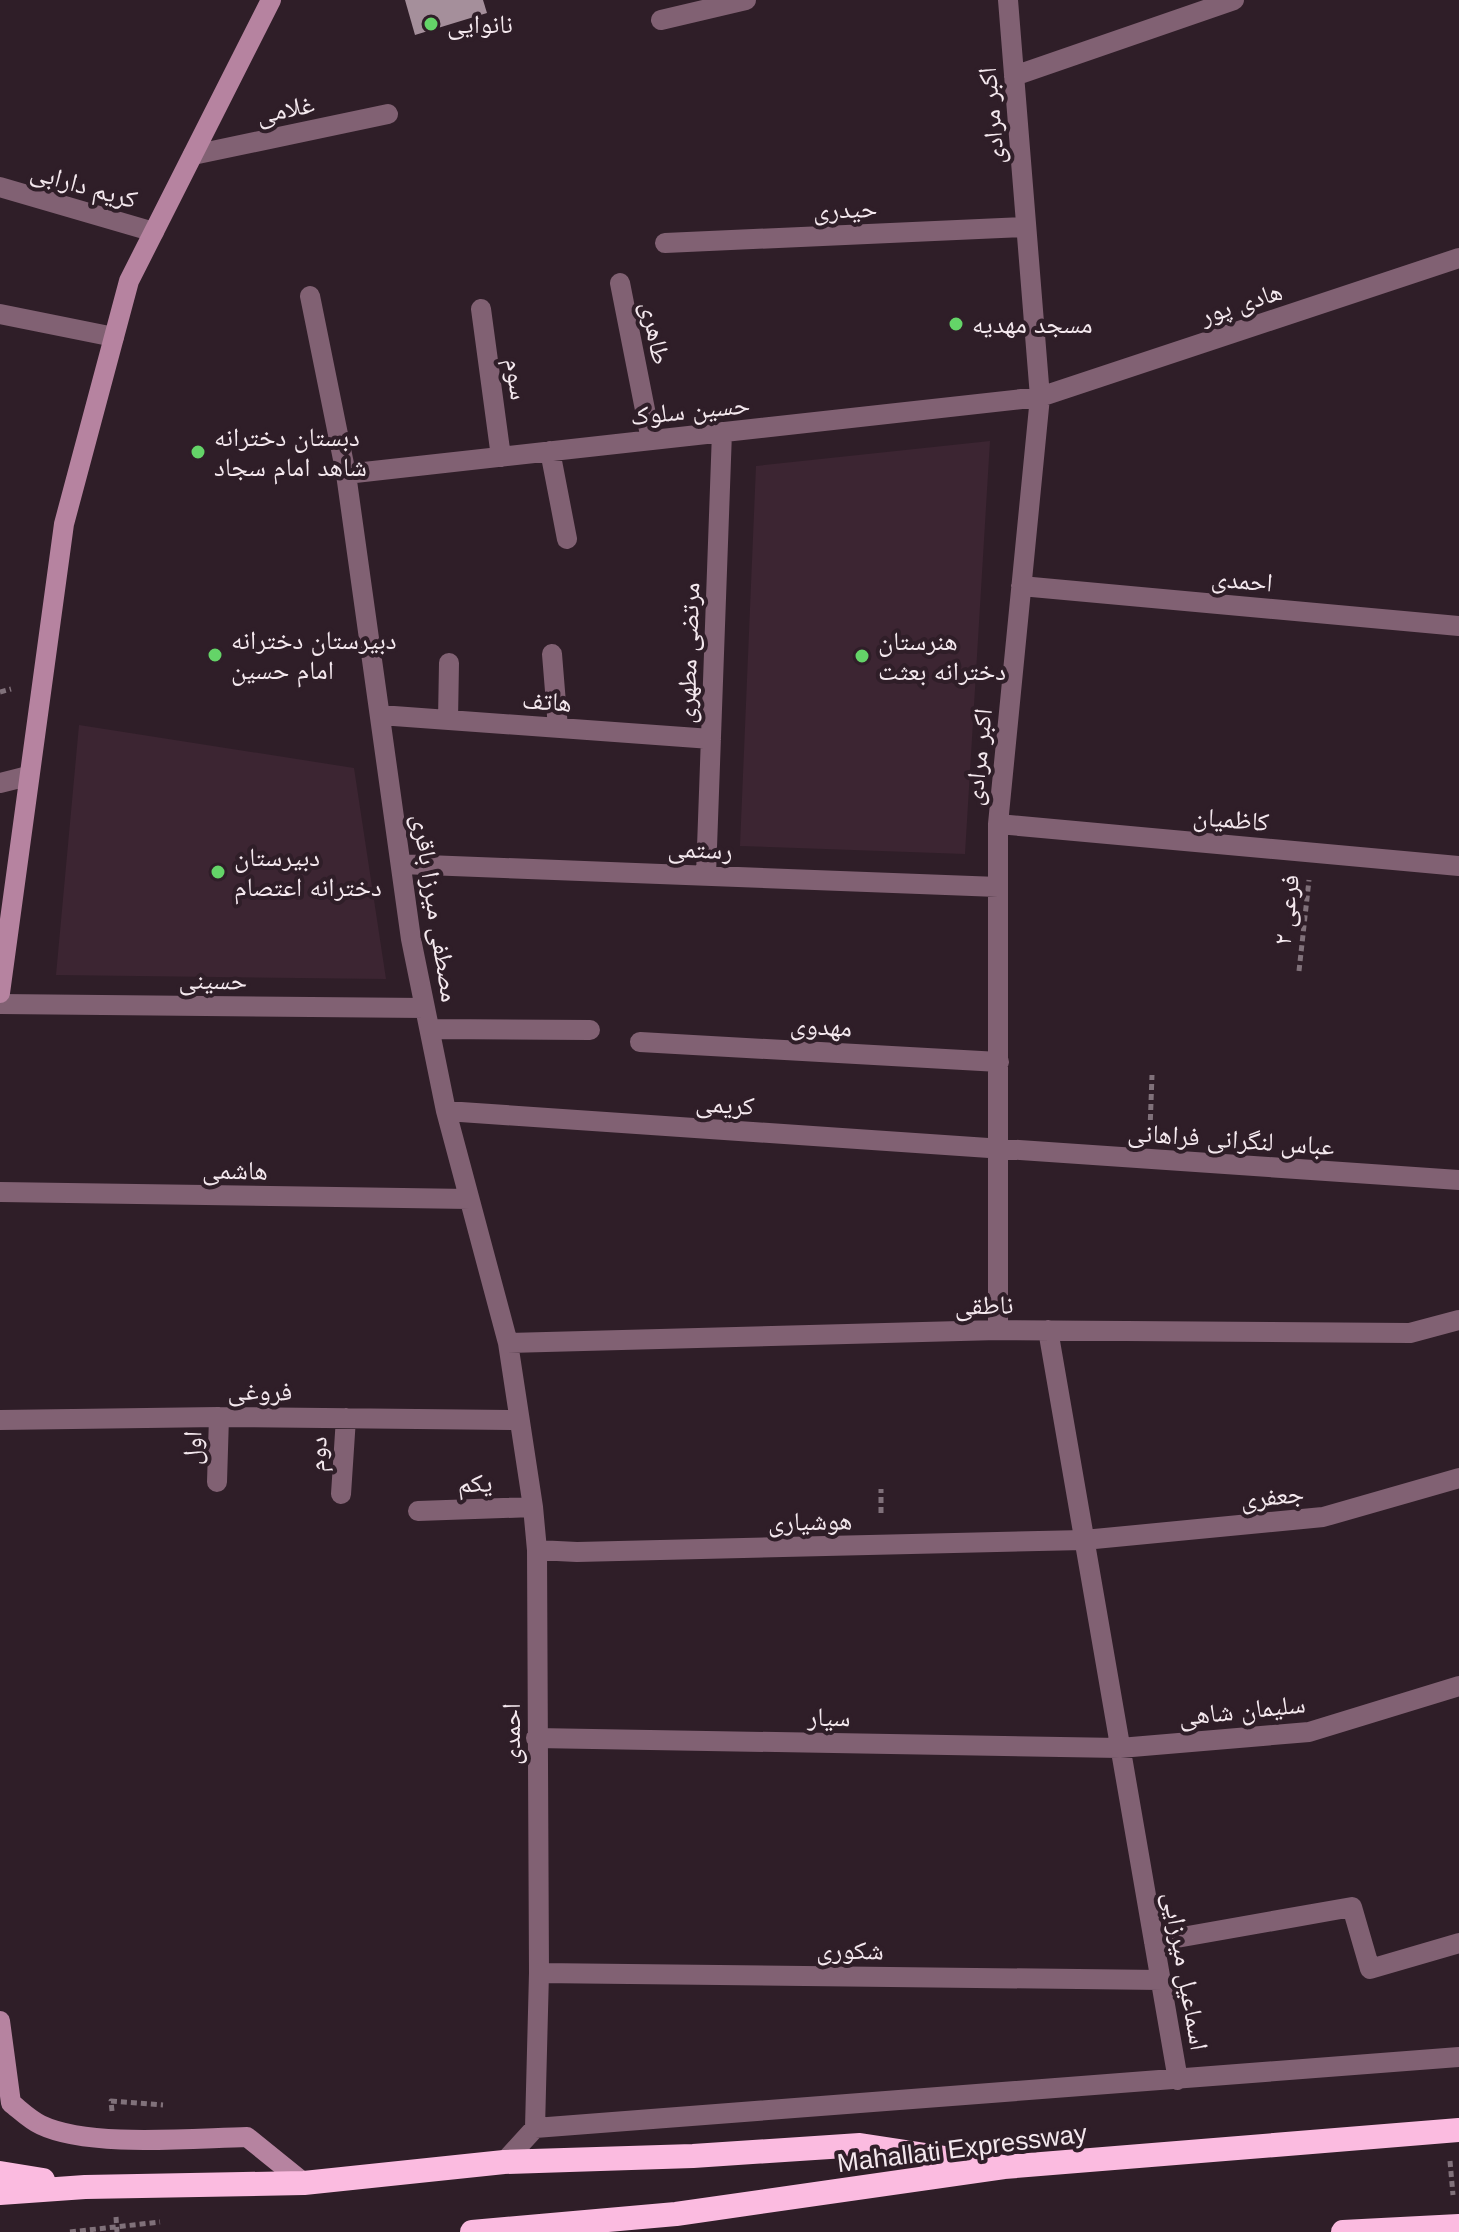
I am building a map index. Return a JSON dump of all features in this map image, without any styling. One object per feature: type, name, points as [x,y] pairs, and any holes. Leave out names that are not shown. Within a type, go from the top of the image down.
[{"type":"highway","name":"Mahallati Expressway","points":[[472,2232],[676,2214],[1004,2167],[1459,2130]]},
{"type":"highway","points":[[0,2193],[85,2187],[304,2183],[504,2162],[693,2156],[860,2145],[1004,2167]]},
{"type":"highway","points":[[0,2173],[85,2187]]},
{"type":"highway","points":[[1343,2232],[1459,2226]]},
{"type":"main road","points":[[0,993],[64,524],[129,281],[271,0]]},
{"type":"main road","points":[[0,2021],[11,2103],[39,2125],[65,2134],[168,2139],[247,2137],[304,2183]]},
{"type":"street","points":[[661,20],[746,0]]},
{"type":"street","name":"اکبر مرادی","points":[[998,1330],[998,824],[1040,397],[1008,0]]},
{"type":"street","points":[[1014,76],[1234,0]]},
{"type":"street","name":"غلامی","points":[[193,155],[388,114]]},
{"type":"street","name":"کریم دارابی","points":[[0,187],[154,232]]},
{"type":"street","name":"حیدری","points":[[665,243],[1026,227]]},
{"type":"street","name":"هادی پور","points":[[1040,397],[1459,258]]},
{"type":"street","name":"طاهری","points":[[620,283],[651,440]]},
{"type":"street","name":"مصطفی میرزا باقری","points":[[310,296],[346,474],[411,939],[446,1111],[508,1343]]},
{"type":"street","name":"سوم","points":[[481,309],[501,457]]},
{"type":"street","points":[[0,314],[114,337]]},
{"type":"street","name":"حسین سلوک","points":[[346,474],[1040,397]]},
{"type":"street","name":"مرتضی مطهری","points":[[706,875],[722,432]]},
{"type":"street","points":[[550,451],[567,539]]},
{"type":"street","name":"احمدی","points":[[1021,586],[1459,626]]},
{"type":"street","points":[[552,654],[558,728]]},
{"type":"street","points":[[448,720],[449,663]]},
{"type":"street","name":"هاتف","points":[[380,715],[711,739]]},
{"type":"street","points":[[0,783],[28,776]]},
{"type":"street","name":"کاظمیان","points":[[998,824],[1459,866]]},
{"type":"street","name":"رستمی","points":[[401,864],[998,887]]},
{"type":"street","name":"حسینی","points":[[0,1004],[428,1018]]},
{"type":"street","points":[[428,1018],[590,1030]]},
{"type":"street","name":"مهدوی","points":[[640,1042],[999,1062]]},
{"type":"street","name":"کریمی","points":[[446,1111],[999,1149]]},
{"type":"street","name":"عباس لنگرانی فراهانی","points":[[999,1149],[1459,1180]]},
{"type":"street","name":"هاشمی","points":[[0,1192],[469,1199]]},
{"type":"street","name":"ناطقی","points":[[508,1343],[998,1330],[1410,1333],[1459,1320]]},
{"type":"street","name":"اسماعیل میرزایی","points":[[535,2128],[1178,2080],[1048,1330]]},
{"type":"street","name":"احمدی","points":[[508,1343],[537,1550],[539,1973],[535,2128]]},
{"type":"street","name":"فروغی","points":[[0,1420],[219,1417],[519,1420]]},
{"type":"street","name":"اول","points":[[217,1482],[219,1417]]},
{"type":"street","name":"دوم","points":[[341,1494],[346,1418]]},
{"type":"street","name":"جعفری","points":[[1084,1540],[1323,1517],[1459,1478]]},
{"type":"street","name":"یکم","points":[[418,1511],[533,1507]]},
{"type":"street","name":"هوشیاری","points":[[537,1550],[577,1552],[1084,1540]]},
{"type":"street","name":"سلیمان شاهی","points":[[1120,1748],[1309,1732],[1459,1686]]},
{"type":"street","name":"سیار","points":[[536,1738],[1120,1748]]},
{"type":"street","points":[[1154,1942],[1352,1907],[1370,1969],[1459,1943]]},
{"type":"street","name":"شکوری","points":[[539,1973],[1161,1980]]},
{"type":"street","points":[[1178,2080],[1459,2057]]},
{"type":"street","points":[[504,2162],[535,2128]]},
{"type":"path","name":"فرعی ۲","points":[[1299,971],[1312,853]]},
{"type":"path","points":[[1149,1159],[1152,1075]]},
{"type":"path","points":[[111,2101],[169,2106]]},
{"type":"path","points":[[70,2232],[117,2228]]},
{"type":"shaded area","name":"هنرستان دخترانه بعثت","points":[[990,441],[965,854],[740,846],[756,466]]},
{"type":"shaded area","name":"دبیرستان دخترانه اعتصام","points":[[79,725],[354,768],[386,979],[56,975]]},
{"type":"building","name":"نانوایی","points":[[405,0],[483,0],[487,13],[415,35]]},
{"type":"place","name":"نانوایی","points":[[431,24]]},
{"type":"place","name":"مسجد مهدیه","points":[[956,324]]},
{"type":"place","name":"دبستان دخترانه شاهد امام سجاد","points":[[198,452]]},
{"type":"place","name":"دبیرستان دخترانه امام حسین","points":[[215,655]]},
{"type":"place","name":"هنرستان دخترانه بعثت","points":[[862,656]]},
{"type":"place","name":"دبیرستان دخترانه اعتصام","points":[[218,872]]}]
